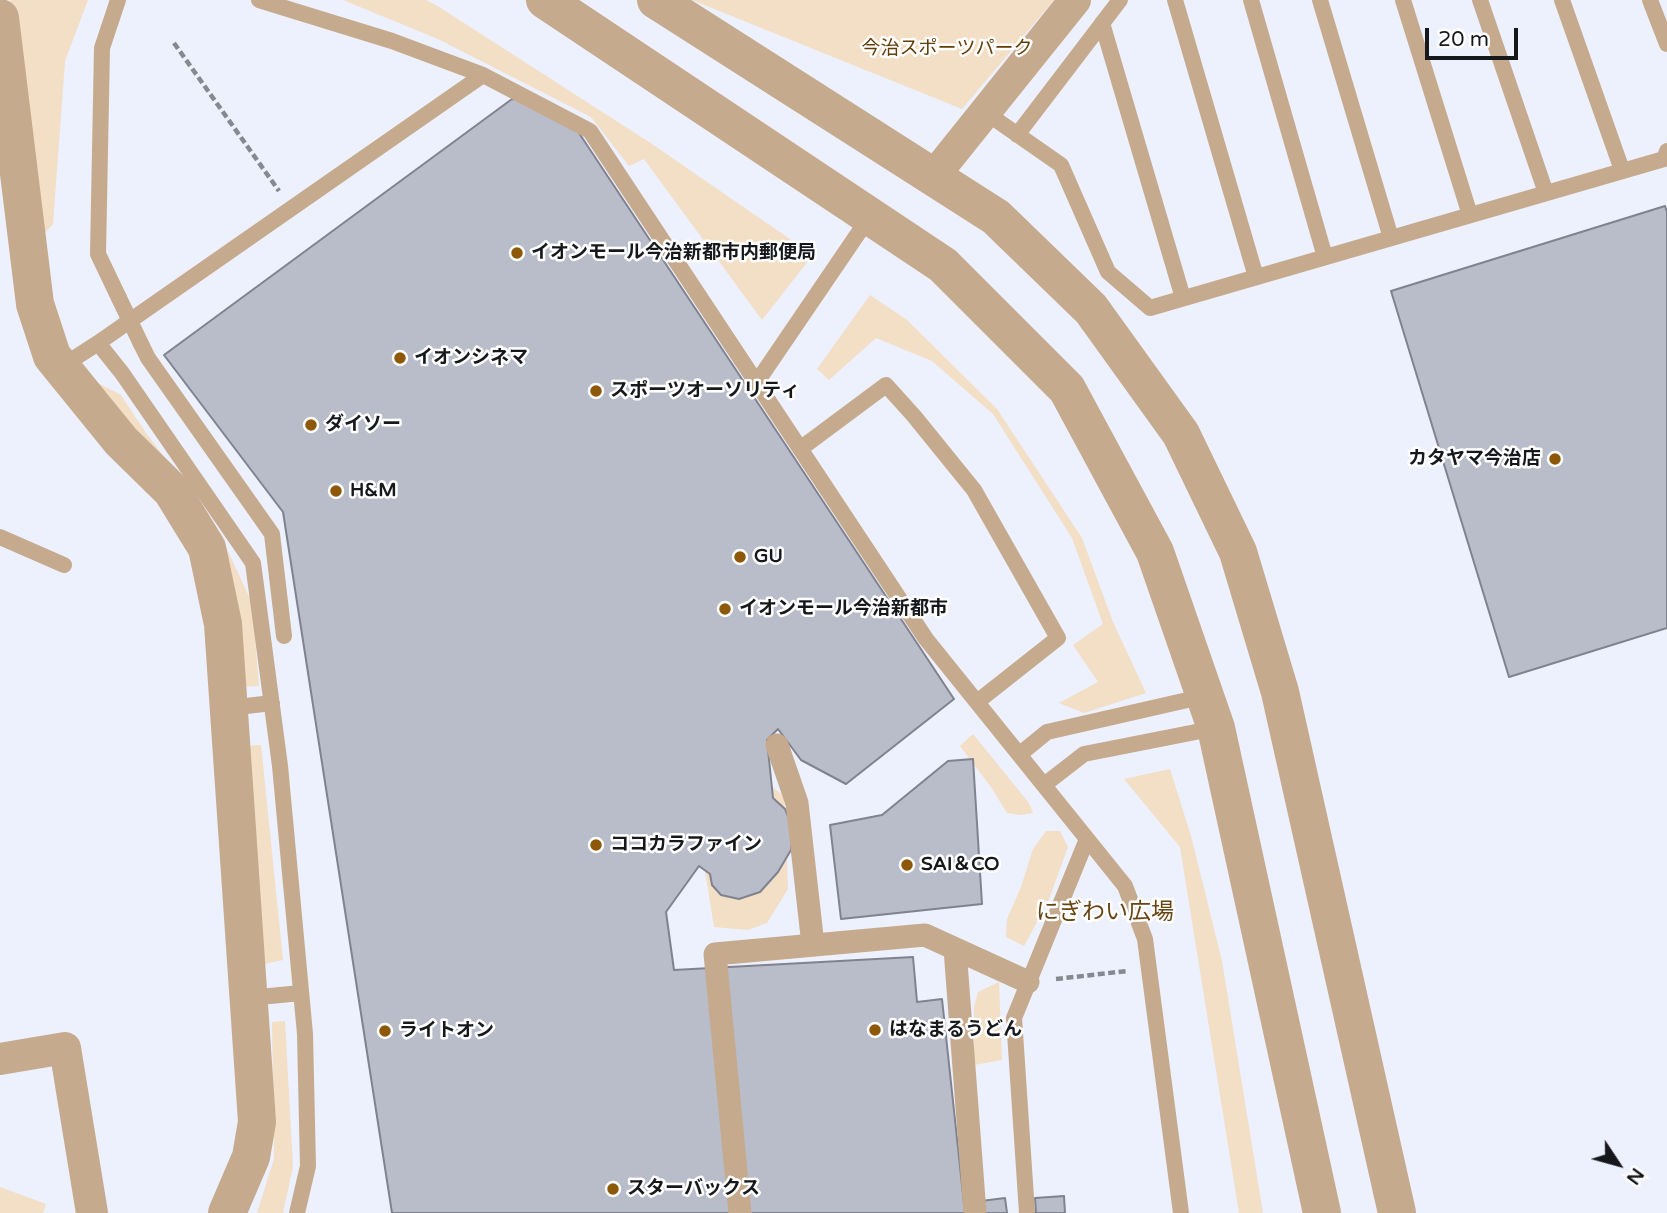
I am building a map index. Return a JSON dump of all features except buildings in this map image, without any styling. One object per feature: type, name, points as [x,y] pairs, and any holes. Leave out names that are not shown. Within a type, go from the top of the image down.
[{"type":"street","points":[[545,0],[943,265],[1067,389],[1155,552],[1211,712],[1322,1213]]},
{"type":"street","points":[[656,0],[996,217],[1091,309],[1181,434],[1238,552],[1280,692],[1397,1213]]},
{"type":"street","points":[[933,177],[1075,0]]},
{"type":"street","points":[[0,18],[3,75],[35,304],[52,356],[121,441],[172,491],[207,548],[223,624],[257,1122],[251,1157],[227,1213]]},
{"type":"street","points":[[777,745],[797,803],[813,945]]},
{"type":"street","points":[[740,1213],[715,954],[925,935],[1028,982]]},
{"type":"street","points":[[955,948],[975,1213]]},
{"type":"street","points":[[0,1059],[65,1048],[92,1213]]},
{"type":"lane","points":[[118,0],[102,48],[98,254],[148,358],[272,534],[284,636]]},
{"type":"lane","points":[[259,0],[391,41],[483,75],[590,131],[926,639],[1125,886],[1145,939],[1181,1213]]},
{"type":"lane","points":[[1017,135],[1120,0]]},
{"type":"lane","points":[[1175,0],[1256,277]]},
{"type":"lane","points":[[1251,0],[1325,257]]},
{"type":"lane","points":[[1320,0],[1391,238]]},
{"type":"lane","points":[[1403,0],[1470,215]]},
{"type":"lane","points":[[1480,0],[1546,193]]},
{"type":"lane","points":[[1562,0],[1622,170]]},
{"type":"lane","points":[[1650,0],[1667,44]]},
{"type":"lane","points":[[1102,23],[1183,298]]},
{"type":"lane","points":[[61,367],[483,75]]},
{"type":"lane","points":[[985,113],[1061,164],[1108,272],[1150,308],[1664,159],[1667,151]]},
{"type":"lane","points":[[757,382],[870,216]]},
{"type":"lane","points":[[98,343],[122,373],[253,563],[280,766],[304,1034],[308,1166],[297,1213]]},
{"type":"lane","points":[[800,449],[886,385],[914,415],[974,490],[1058,638],[977,702]]},
{"type":"lane","points":[[0,537],[64,565]]},
{"type":"lane","points":[[229,708],[272,703]]},
{"type":"lane","points":[[1020,754],[1047,732],[1211,712]]},
{"type":"lane","points":[[1044,785],[1084,754],[1211,712]]},
{"type":"lane","points":[[1027,1213],[1014,1018],[1087,839]]},
{"type":"lane","points":[[249,998],[300,993]]},
{"type":"path","points":[[174,44],[291,208]]},
{"type":"path","points":[[1028,982],[1149,969]]},
{"type":"green space","points":[[10,0],[88,0],[65,61],[53,224],[35,244],[30,148]]},
{"type":"green space","points":[[343,0],[426,0],[436,5],[652,144],[813,255],[762,320],[644,159],[629,166],[591,117],[438,39]]},
{"type":"green space","name":"今治スポーツパーク","points":[[692,0],[1054,0],[962,109]]},
{"type":"green space","points":[[870,295],[907,320],[997,409],[1082,538],[1113,622],[1146,693],[1084,713],[1059,703],[1098,682],[1073,645],[1103,624],[1072,538],[993,414],[932,361],[876,338],[829,380],[817,369]]},
{"type":"green space","points":[[94,381],[121,395],[197,500],[227,549],[252,603],[259,686],[239,687],[232,614]]},
{"type":"green space","points":[[973,734],[1029,803],[1033,813],[1007,813],[960,746]]},
{"type":"green space","points":[[261,745],[283,960],[264,964],[242,746]]},
{"type":"green space","points":[[1170,769],[1191,836],[1222,961],[1263,1213],[1239,1213],[1180,847],[1124,779]]},
{"type":"green space","points":[[760,777],[785,797],[788,889],[767,923],[748,930],[714,927],[701,846]]},
{"type":"green space","points":[[1046,831],[1060,831],[1068,847],[1048,902],[1024,946],[1006,937],[1007,919],[1033,849]]},
{"type":"green space","points":[[999,982],[1002,1060],[974,1065],[974,1007],[978,992]]},
{"type":"green space","points":[[285,1021],[293,1167],[283,1213],[257,1213],[274,1159],[272,1022]]},
{"type":"green space","points":[[0,1187],[46,1204],[43,1213],[0,1213]]},
{"type":"place","name":"イオンモール今治新都市内郵便局","points":[[517,253]]},
{"type":"place","name":"イオンシネマ","points":[[400,358]]},
{"type":"place","name":"スポーツオーソリティ","points":[[596,391]]},
{"type":"place","name":"ダイソー","points":[[311,425]]},
{"type":"place","name":"カタヤマ今治店","points":[[1555,459]]},
{"type":"place","name":"H&M","points":[[336,491]]},
{"type":"place","name":"GU","points":[[740,557]]},
{"type":"place","name":"イオンモール今治新都市","points":[[725,609]]},
{"type":"place","name":"ココカラファイン","points":[[596,845]]},
{"type":"place","name":"SAI＆CO","points":[[907,865]]},
{"type":"place","name":"はなまるうどん","points":[[875,1030]]},
{"type":"place","name":"ライトオン","points":[[385,1031]]},
{"type":"place","name":"スターバックス","points":[[613,1189]]},
{"type":"district","name":"にぎわい広場","points":[[1105,913]]}]
